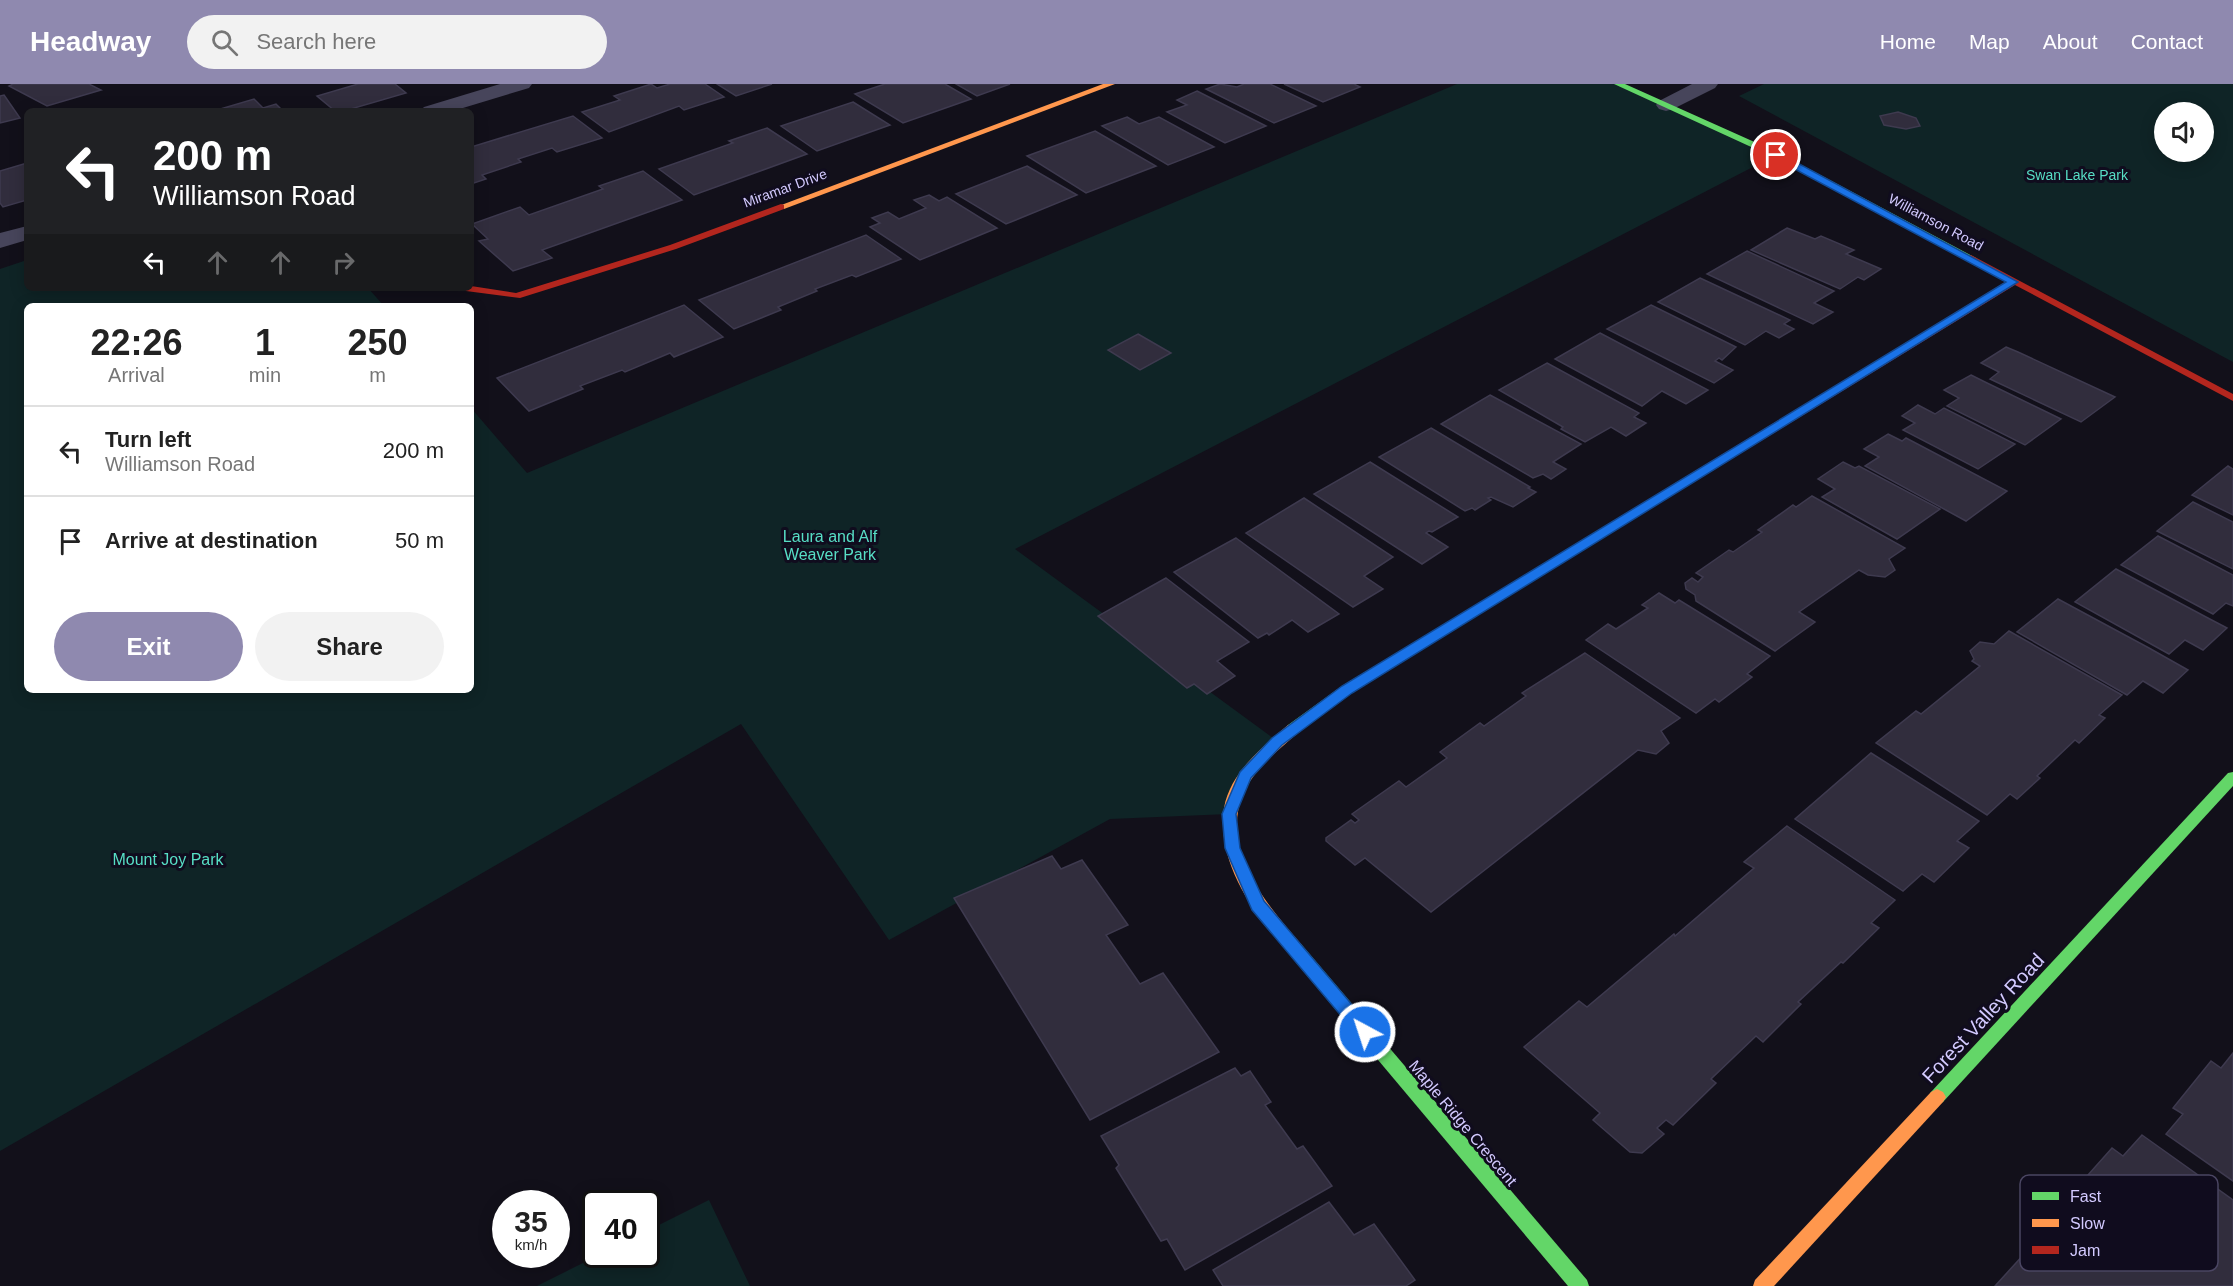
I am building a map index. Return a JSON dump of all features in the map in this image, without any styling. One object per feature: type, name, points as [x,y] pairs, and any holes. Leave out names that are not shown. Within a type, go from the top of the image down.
[{"type":"street","name":"Miramar Drive","points":[[474,289],[516,296],[673,247],[1111,84]]},
{"type":"street","name":"Williamson Road","points":[[1618,84],[1776,155],[2233,398]]},
{"type":"street","points":[[1666,105],[1708,84]]},
{"type":"street","points":[[440,108],[507,86]]},
{"type":"street","points":[[0,241],[24,234]]},
{"type":"street","name":"Maple Ridge Crescent","points":[[1580,1286],[1258,905],[1233,848],[1229,814],[1245,776],[1277,741],[1347,689],[2013,282]]},
{"type":"street","name":"Forest Valley Road","points":[[1762,1286],[2233,777]]},
{"type":"green space","name":"Laura and Alf Weaver Park","points":[[1457,84],[1618,84],[1776,155],[1015,549],[1277,741],[1229,814],[1110,819],[889,940],[741,724],[0,1151],[0,269],[24,261],[24,291],[371,291],[381,303],[24,303],[24,693],[474,693],[474,411],[527,473]]},
{"type":"green space","name":"Swan Lake Park","points":[[1764,84],[2233,84],[2233,362],[1739,96]]},
{"type":"green space","points":[[709,1200],[750,1286],[537,1286],[582,1264],[582,1268],[660,1268],[660,1224]]},
{"type":"building","points":[[13,84],[89,84],[101,90],[47,106],[9,86]]},
{"type":"building","points":[[358,84],[395,84],[406,93],[354,108],[331,108],[317,96]]},
{"type":"building","points":[[651,84],[657,88],[670,84],[705,84],[724,97],[684,110],[679,106],[609,132],[582,112],[620,100],[614,96]]},
{"type":"building","points":[[717,84],[772,84],[736,96]]},
{"type":"building","points":[[885,84],[945,84],[971,99],[903,123],[855,94]]},
{"type":"building","points":[[956,84],[1010,84],[977,96]]},
{"type":"building","points":[[1220,84],[1237,87],[1244,84],[1270,84],[1316,106],[1274,123],[1206,89]]},
{"type":"building","points":[[1284,84],[1354,84],[1360,87],[1323,102]]},
{"type":"building","points":[[1197,91],[1266,126],[1225,143],[1167,112],[1187,105],[1177,100]]},
{"type":"building","points":[[4,95],[20,118],[0,123],[0,96]]},
{"type":"building","points":[[254,99],[263,108],[224,108]]},
{"type":"building","points":[[853,102],[890,125],[817,151],[781,126]]},
{"type":"building","points":[[276,104],[280,108],[263,108]]},
{"type":"building","points":[[1898,112],[1916,118],[1920,126],[1906,129],[1884,125],[1880,116]]},
{"type":"building","points":[[573,116],[602,138],[557,152],[552,148],[518,159],[521,162],[482,175],[486,179],[474,183],[474,146]]},
{"type":"building","points":[[1127,117],[1139,124],[1159,117],[1214,147],[1168,165],[1102,126]]},
{"type":"building","points":[[767,128],[807,154],[694,195],[659,169],[733,143],[729,141]]},
{"type":"building","points":[[1095,131],[1156,166],[1086,193],[1027,156]]},
{"type":"building","points":[[24,164],[24,201],[3,207],[0,203],[0,171]]},
{"type":"building","points":[[1027,166],[1077,195],[1006,224],[956,194]]},
{"type":"building","points":[[643,171],[682,200],[542,250],[552,258],[513,271],[479,241],[488,239],[474,223],[520,207],[529,215],[603,189],[599,186]]},
{"type":"building","points":[[929,195],[939,201],[947,197],[997,228],[920,260],[870,227],[880,223],[872,218],[888,212],[899,219],[926,208],[914,200]]},
{"type":"building","points":[[1787,228],[1815,239],[1821,236],[1854,250],[1846,254],[1881,269],[1864,280],[1858,277],[1840,289],[1751,250]]},
{"type":"building","points":[[866,235],[901,259],[856,277],[852,275],[815,289],[817,291],[778,307],[781,310],[734,329],[699,300]]},
{"type":"building","points":[[1747,251],[1834,291],[1814,303],[1833,312],[1813,324],[1707,274]]},
{"type":"building","points":[[1700,278],[1790,320],[1784,324],[1794,329],[1779,338],[1766,331],[1745,345],[1658,302]]},
{"type":"building","points":[[684,305],[723,337],[674,357],[670,353],[625,372],[622,370],[580,386],[583,389],[529,411],[497,378]]},
{"type":"building","points":[[1651,305],[1736,347],[1722,360],[1719,358],[1715,361],[1733,370],[1714,383],[1607,329]]},
{"type":"building","points":[[1600,333],[1708,390],[1686,404],[1662,391],[1642,406],[1555,359]]},
{"type":"building","points":[[1138,334],[1171,353],[1140,370],[1108,350]]},
{"type":"building","points":[[2006,347],[2115,397],[2081,422],[1990,379],[1999,372],[1981,363]]},
{"type":"building","points":[[1547,363],[1639,413],[1634,417],[1646,423],[1626,436],[1611,427],[1585,442],[1499,390]]},
{"type":"building","points":[[1971,375],[2061,419],[2025,445],[1947,406],[1959,398],[1944,390]]},
{"type":"building","points":[[1490,395],[1581,444],[1553,462],[1566,469],[1551,479],[1543,474],[1533,478],[1441,424]]},
{"type":"building","points":[[1918,405],[1935,414],[1944,408],[2015,444],[1978,469],[1903,430],[1915,423],[1902,416]]},
{"type":"building","points":[[1431,428],[1536,492],[1513,507],[1491,497],[1488,498],[1491,500],[1475,510],[1472,508],[1465,511],[1379,457]]},
{"type":"building","points":[[1888,434],[1902,441],[1906,438],[2007,491],[1966,521],[1865,466],[1879,457],[1864,449]]},
{"type":"building","points":[[1370,462],[1458,517],[1426,533],[1448,547],[1422,564],[1314,494]]},
{"type":"building","points":[[1843,462],[1855,468],[1859,466],[1940,509],[1897,539],[1822,497],[1835,489],[1818,479]]},
{"type":"building","points":[[2228,466],[2233,469],[2233,515],[2192,495]]},
{"type":"building","points":[[1812,496],[1905,548],[1889,559],[1895,570],[1885,577],[1868,575],[1859,570],[1799,612],[1815,622],[1775,651],[1696,601],[1695,595],[1686,589],[1685,583],[1692,578],[1698,582],[1703,577],[1696,573],[1729,550],[1733,552],[1762,532],[1758,530],[1793,505],[1796,507]]},
{"type":"building","points":[[1304,498],[1393,557],[1364,576],[1383,589],[1353,607],[1246,533]]},
{"type":"building","points":[[2193,502],[2233,522],[2233,569],[2157,531]]},
{"type":"building","points":[[2158,536],[2233,575],[2233,606],[2226,603],[2213,614],[2121,565]]},
{"type":"building","points":[[1236,538],[1339,614],[1308,632],[1292,620],[1269,635],[1267,633],[1258,638],[1174,572]]},
{"type":"building","points":[[2116,569],[2227,628],[2203,650],[2185,640],[2169,654],[2075,602]]},
{"type":"building","points":[[1166,578],[1249,642],[1217,661],[1235,676],[1207,694],[1194,684],[1187,688],[1098,616]]},
{"type":"building","points":[[1659,593],[1675,603],[1679,600],[1770,656],[1747,674],[1752,677],[1719,702],[1715,699],[1696,713],[1586,640],[1608,624],[1616,629],[1648,608],[1642,605]]},
{"type":"building","points":[[2058,599],[2188,670],[2163,693],[2143,681],[2127,695],[2017,632]]},
{"type":"building","points":[[2009,631],[2122,695],[2099,715],[2105,718],[2079,743],[2075,740],[2037,776],[2040,778],[2017,799],[2010,794],[1987,815],[1876,743],[1916,711],[1921,714],[1980,666],[1972,661],[1974,659],[1970,651],[1980,642],[1994,644]]},
{"type":"building","points":[[1585,653],[1680,718],[1661,731],[1669,743],[1656,754],[1638,750],[1431,912],[1365,858],[1355,865],[1326,841],[1326,838],[1351,820],[1355,823],[1359,820],[1352,814],[1399,781],[1406,787],[1447,758],[1440,752],[1480,723],[1484,726],[1526,696],[1522,693]]},
{"type":"building","points":[[1871,753],[1979,821],[1957,841],[1969,848],[1934,882],[1922,874],[1903,891],[1795,819]]},
{"type":"building","points":[[1787,826],[1895,900],[1871,923],[1879,928],[1798,1002],[1801,1004],[1763,1042],[1756,1036],[1711,1079],[1716,1083],[1673,1125],[1666,1120],[1657,1128],[1664,1134],[1642,1153],[1630,1152],[1593,1120],[1600,1113],[1524,1047],[1579,1001],[1587,1007],[1674,934],[1675,936],[1754,868],[1744,862]]},
{"type":"building","points":[[1052,856],[1061,869],[1082,860],[1128,925],[1106,935],[1140,984],[1163,973],[1219,1052],[1090,1120],[954,898]]},
{"type":"building","points":[[2233,1053],[2233,1181],[2166,1134],[2183,1114],[2173,1108],[2211,1061],[2221,1068]]},
{"type":"building","points":[[1235,1068],[1241,1076],[1250,1071],[1271,1102],[1265,1105],[1297,1149],[1303,1146],[1332,1186],[1185,1270],[1167,1239],[1161,1241],[1116,1168],[1119,1165],[1101,1136]]},
{"type":"building","points":[[2142,1135],[2198,1175],[2088,1175],[2112,1148],[2123,1156]]},
{"type":"building","points":[[2218,1189],[2233,1200],[2233,1286],[1995,1286],[2020,1259],[2020,1271],[2218,1271]]},
{"type":"building","points":[[1329,1202],[1354,1235],[1374,1224],[1415,1280],[1406,1286],[1223,1286],[1213,1270]]},
{"type":"traffic: fast","points":[[1618,84],[1776,155],[1971,258]]},
{"type":"traffic: fast","points":[[1293,729],[1347,689],[1612,527]]},
{"type":"traffic: fast","points":[[1937,1097],[2233,777]]},
{"type":"traffic: fast","points":[[1295,949],[1580,1286]]},
{"type":"traffic: slow","points":[[781,207],[1111,84]]},
{"type":"traffic: slow","points":[[1293,729],[1268,750],[1247,775],[1236,794],[1231,821],[1235,852],[1245,881],[1259,906],[1295,949]]},
{"type":"traffic: slow","points":[[1762,1286],[1937,1097]]},
{"type":"traffic: jam","points":[[474,289],[516,296],[673,247],[781,207]]},
{"type":"traffic: jam","points":[[1971,258],[2233,398]]},
{"type":"traffic: jam","points":[[1612,527],[2013,282]]},
{"type":"route","points":[[1365,1032],[1258,905],[1233,848],[1229,814],[1245,776],[1277,741],[1347,689],[2013,282],[1776,155]]},
{"type":"park label","name":"Mount Joy Park","points":[[168,859]]}]
